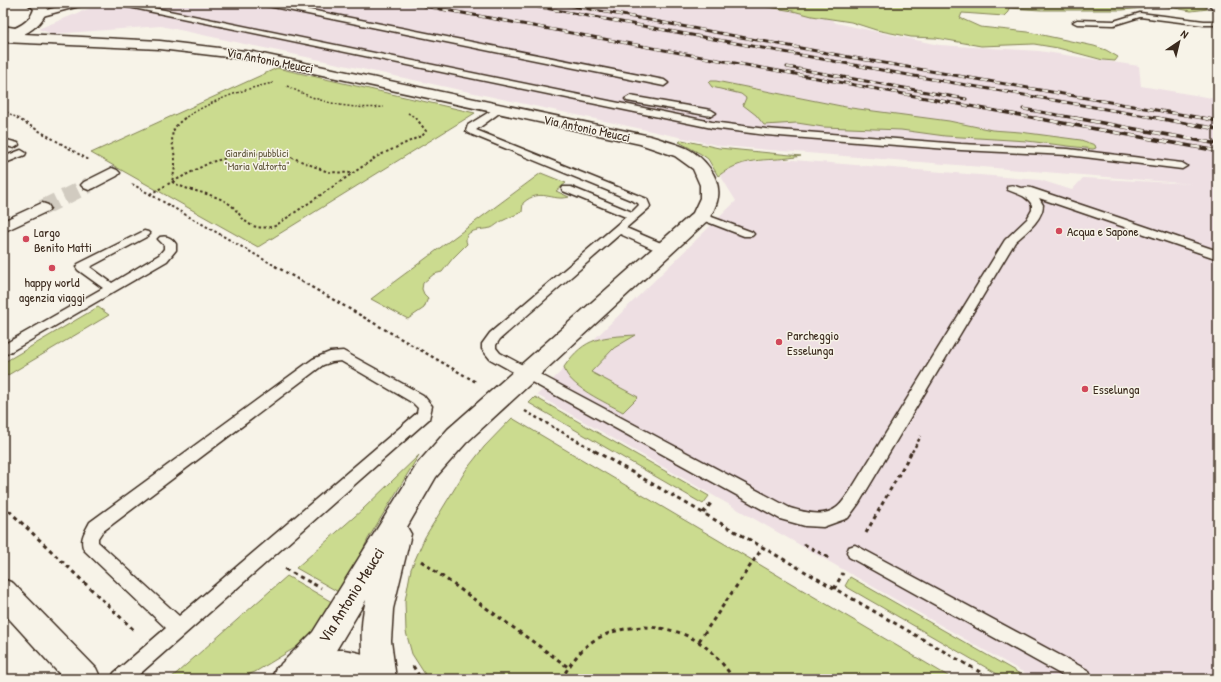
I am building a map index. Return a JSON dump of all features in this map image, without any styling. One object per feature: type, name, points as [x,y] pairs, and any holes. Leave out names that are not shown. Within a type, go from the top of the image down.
[{"type":"street","points":[[3,35],[21,31],[32,23],[36,9]]},
{"type":"street","name":"Via Antonio Meucci","points":[[3,35],[206,48],[253,56],[644,140],[681,152],[700,166],[709,185],[709,198],[701,216],[528,374],[457,436],[427,470],[324,642],[288,678]]},
{"type":"street","points":[[89,185],[112,173]]},
{"type":"street","points":[[3,227],[42,208]]},
{"type":"street","name":"Via Antonio Meucci","points":[[379,679],[376,641],[378,609],[405,506]]},
{"type":"street","points":[[3,592],[85,679]]},
{"type":"street","points":[[288,678],[314,667],[338,664],[362,668],[379,679]]},
{"type":"lane","points":[[36,9],[80,3]]},
{"type":"lane","points":[[119,3],[712,125],[766,132],[961,147],[1068,152],[1182,166]]},
{"type":"lane","points":[[148,3],[599,94],[711,113]]},
{"type":"lane","points":[[263,3],[664,83]]},
{"type":"lane","points":[[1212,3],[1218,9]]},
{"type":"lane","points":[[1077,22],[1114,23],[1140,15],[1204,23],[1218,23]]},
{"type":"lane","points":[[499,109],[471,127],[471,131],[643,201],[645,206],[495,336],[489,344],[489,349],[495,356],[786,514],[805,519],[823,520],[842,514],[857,492],[1011,240],[1036,215],[1038,206],[1035,198],[1018,188],[1218,255]]},
{"type":"lane","points":[[3,142],[14,145]]},
{"type":"lane","points":[[3,161],[21,154]]},
{"type":"lane","points":[[567,188],[633,216]]},
{"type":"lane","points":[[701,216],[748,234]]},
{"type":"lane","points":[[619,229],[664,249]]},
{"type":"lane","points":[[112,288],[82,267],[144,234]]},
{"type":"lane","points":[[3,351],[168,254],[170,244],[164,239]]},
{"type":"lane","points":[[120,679],[154,650],[424,415],[425,406],[418,399],[343,356],[330,357],[318,362],[96,527],[90,537],[90,545],[179,628]]},
{"type":"lane","points":[[851,560],[1083,677]]},
{"type":"path","points":[[172,182],[176,162],[172,142],[173,129],[178,123],[188,116],[244,91],[263,84],[279,84]]},
{"type":"path","points":[[284,85],[312,99],[327,104],[366,109],[388,107]]},
{"type":"path","points":[[172,182],[179,187],[208,194],[226,202],[233,206],[242,218],[251,225],[259,228],[270,228],[287,220],[378,156],[417,138],[426,131],[418,119],[404,111]]},
{"type":"path","points":[[150,195],[211,162],[235,156],[264,152],[281,154],[328,172],[352,174]]},
{"type":"path","points":[[3,505],[154,650]]},
{"type":"path","points":[[699,641],[763,547]]},
{"type":"path","points":[[419,560],[568,667]]},
{"type":"path","points":[[834,589],[851,560]]},
{"type":"path","points":[[561,679],[568,667],[588,644],[614,631],[643,626],[671,630],[699,641],[723,662],[734,679]]},
{"type":"path","points":[[411,664],[421,679]]},
{"type":"shaded area","points":[[90,3],[757,3],[824,14],[836,23],[939,45],[1039,51],[1139,66],[1141,86],[1218,99],[1218,679],[1035,679],[537,395],[736,201],[720,175],[737,164],[781,159],[1040,180],[1072,190],[1083,178],[1193,184],[721,146],[161,26],[53,34],[38,29],[98,5]]},
{"type":"green space","points":[[755,3],[1202,3],[1208,9],[1191,11],[1159,5],[1148,5],[1143,8],[1122,10],[1041,10],[1009,8],[1008,12],[1004,16],[962,13],[960,18],[980,27],[1028,32],[1094,46],[1106,50],[1118,57],[1115,61],[1103,60],[1058,48],[1034,44],[981,46],[936,38],[911,37],[876,30],[851,22],[812,16],[762,6]]},
{"type":"green space","name":"Giardini pubblici \"Maria Valtorta\"","points":[[277,68],[475,113],[258,247],[91,153]]},
{"type":"green space","points":[[711,81],[851,108],[949,121],[992,130],[1081,140],[1095,145],[1096,148],[1093,149],[1027,141],[945,136],[901,130],[823,127],[797,123],[764,125],[756,115],[743,105],[746,98],[741,94],[712,87],[709,83]]},
{"type":"green space","points":[[682,140],[719,148],[801,156],[749,162],[729,169],[718,176],[708,159],[679,142]]},
{"type":"green space","points":[[541,173],[566,183],[556,191],[569,197],[557,198],[541,195],[529,198],[523,203],[522,212],[491,228],[473,231],[467,235],[467,244],[442,272],[434,274],[423,283],[422,289],[428,298],[424,308],[408,319],[371,299]]},
{"type":"green space","points":[[98,307],[109,315],[3,378],[3,363]]},
{"type":"green space","points":[[636,335],[614,348],[591,372],[638,397],[623,412],[598,399],[580,387],[572,381],[567,374],[564,367],[579,349],[587,344],[596,340],[614,336]]},
{"type":"green space","points":[[535,397],[709,496],[703,504],[529,403]]},
{"type":"green space","points":[[512,418],[953,679],[428,679],[412,654],[406,632],[405,601],[411,569],[425,537],[466,470],[484,447]]},
{"type":"green space","points":[[419,455],[368,539],[342,594],[296,568],[362,510]]},
{"type":"green space","points":[[287,576],[337,605],[303,643],[255,672],[237,679],[170,679]]},
{"type":"green space","points":[[850,577],[1029,679],[1006,679],[845,586]]},
{"type":"tunnel","points":[[42,208],[89,185]]},
{"type":"railway","points":[[408,3],[1040,119]]},
{"type":"railway","points":[[518,3],[914,76],[1163,119]]},
{"type":"railway","points":[[557,3],[849,57],[1208,119]]},
{"type":"railway","points":[[787,67],[966,99]]},
{"type":"railway","points":[[1023,109],[1081,119]]},
{"type":"railway","points":[[1035,118],[1218,151]]},
{"type":"railway","points":[[1075,118],[1218,144]]},
{"type":"railway","points":[[1157,118],[1218,129]]},
{"type":"railway","points":[[1203,118],[1208,119]]},
{"type":"railway","points":[[1208,119],[1218,121]]},
{"type":"place","name":"Acqua e Sapone","points":[[1059,231]]},
{"type":"place","name":"Largo Benito Matti","points":[[26,239]]},
{"type":"place","name":"happy world agenzia viaggi","points":[[52,268]]},
{"type":"place","name":"Parcheggio Esselunga","points":[[779,342]]},
{"type":"place","name":"Esselunga","points":[[1085,389]]}]
